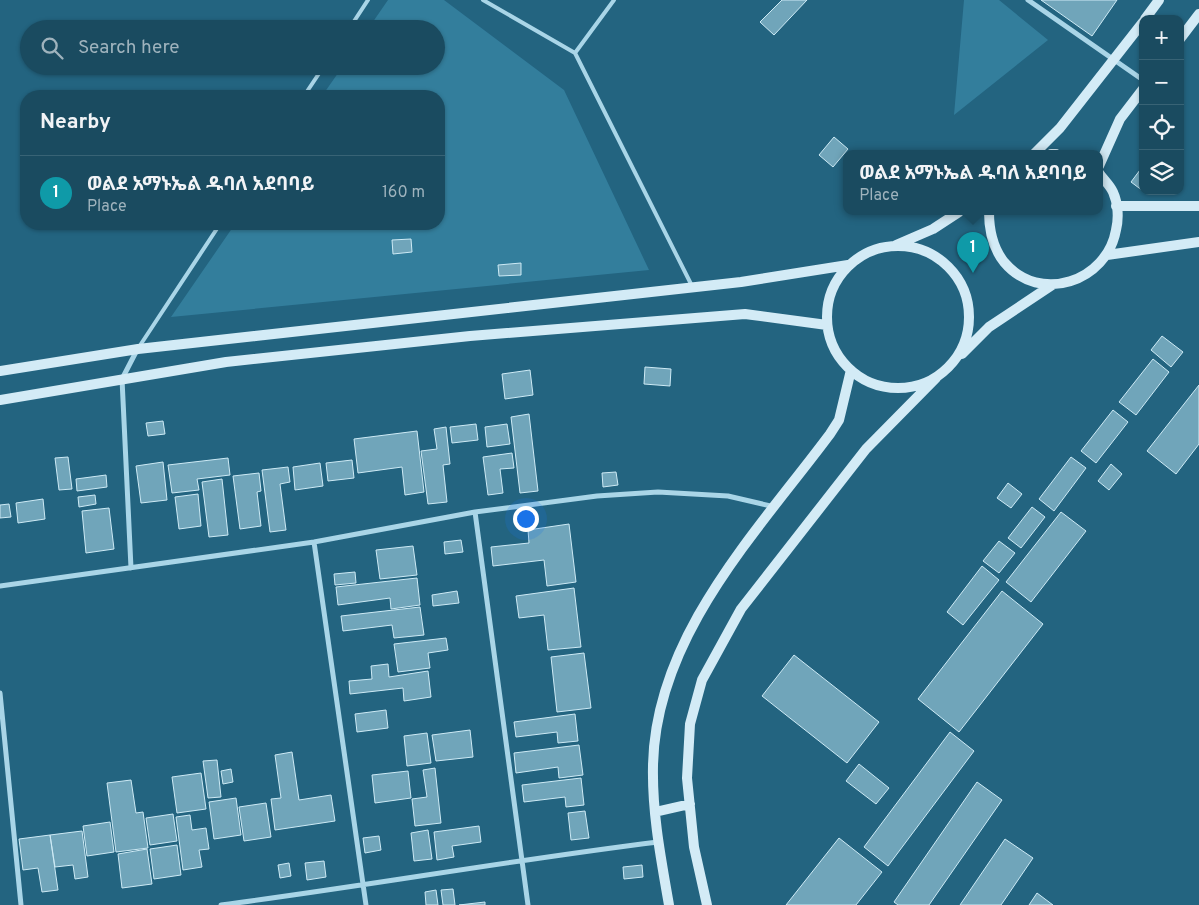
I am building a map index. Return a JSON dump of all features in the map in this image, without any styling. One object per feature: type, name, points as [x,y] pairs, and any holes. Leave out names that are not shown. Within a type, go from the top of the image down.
[{"type":"main road","points":[[1148,15],[1160,0]]},
{"type":"main road","points":[[1184,34],[1199,14]]},
{"type":"main road","points":[[1038,150],[1060,128],[1139,27]]},
{"type":"main road","points":[[1103,157],[1120,119],[1139,94]]},
{"type":"main road","points":[[707,905],[694,847],[687,778],[690,724],[702,680],[720,643],[740,609],[866,449],[936,378],[989,327],[1052,285],[1077,280],[1099,266],[1114,244],[1119,218],[1113,192],[1103,178]]},
{"type":"main road","points":[[1116,206],[1199,206]]},
{"type":"main road","points":[[936,378],[913,388],[888,389],[864,380],[851,370],[831,342],[827,325],[827,314],[833,287],[848,265],[870,250],[896,245],[933,229],[955,215]]},
{"type":"main road","points":[[989,215],[992,239],[1005,263],[1026,278],[1052,285]]},
{"type":"main road","points":[[1107,255],[1199,242]]},
{"type":"main road","points":[[896,245],[922,249],[944,261],[961,281],[970,306],[968,332],[957,358]]},
{"type":"main road","points":[[0,371],[138,349],[741,282],[848,265]]},
{"type":"main road","points":[[0,400],[226,362],[470,336],[744,314],[827,325]]},
{"type":"main road","points":[[669,905],[655,812],[654,755],[660,712],[675,662],[700,610],[835,427],[839,420],[851,370]]},
{"type":"main road","points":[[655,812],[690,804]]},
{"type":"street","points":[[1028,0],[1113,62],[1139,78]]},
{"type":"street","points":[[131,568],[122,379],[138,349]]},
{"type":"street","points":[[0,586],[314,542],[475,512],[597,496],[658,492],[728,496],[776,507]]},
{"type":"street","points":[[475,512],[528,905]]},
{"type":"street","points":[[314,542],[366,905]]},
{"type":"street","points":[[0,693],[21,905]]},
{"type":"street","points":[[221,905],[363,886],[522,859],[658,842]]},
{"type":"lane","points":[[355,20],[368,0]]},
{"type":"lane","points":[[483,0],[575,53],[692,286]]},
{"type":"lane","points":[[575,53],[614,0]]},
{"type":"lane","points":[[308,90],[318,75]]},
{"type":"lane","points":[[138,349],[216,230]]},
{"type":"shaded area","points":[[388,0],[444,0],[564,90],[649,270],[171,317],[231,230],[445,230],[445,90],[326,90],[337,75],[445,75],[445,20],[374,20]]},
{"type":"shaded area","points":[[964,0],[999,0],[1048,40],[954,115]]},
{"type":"building","points":[[782,0],[807,0],[774,35],[760,22]]},
{"type":"building","points":[[1041,0],[1117,0],[1092,36]]},
{"type":"building","points":[[834,137],[848,149],[843,150],[843,155],[833,167],[819,155]]},
{"type":"building","points":[[1139,171],[1139,188],[1131,182]]},
{"type":"building","points":[[411,239],[412,252],[393,254],[392,240]]},
{"type":"building","points":[[521,263],[521,275],[499,276],[498,265]]},
{"type":"building","points":[[1162,336],[1183,352],[1171,367],[1151,350]]},
{"type":"building","points":[[1153,359],[1169,372],[1136,415],[1119,402]]},
{"type":"building","points":[[645,367],[671,369],[670,386],[644,384]]},
{"type":"building","points":[[530,370],[533,395],[505,399],[502,374]]},
{"type":"building","points":[[1199,385],[1199,444],[1176,474],[1147,451]]},
{"type":"building","points":[[1113,410],[1128,422],[1096,463],[1081,451]]},
{"type":"building","points":[[529,414],[538,491],[520,493],[511,417]]},
{"type":"building","points":[[163,421],[165,434],[148,436],[146,423]]},
{"type":"building","points":[[476,424],[478,440],[452,443],[450,427]]},
{"type":"building","points":[[507,424],[510,444],[487,447],[485,427]]},
{"type":"building","points":[[446,427],[450,464],[443,465],[447,502],[428,504],[421,451],[437,449],[434,429]]},
{"type":"building","points":[[417,431],[424,492],[405,495],[402,467],[358,473],[354,439]]},
{"type":"building","points":[[512,453],[514,468],[500,469],[503,493],[488,495],[483,457]]},
{"type":"building","points":[[68,457],[72,489],[59,490],[55,458]]},
{"type":"building","points":[[1071,457],[1086,468],[1054,511],[1039,499]]},
{"type":"building","points":[[228,458],[230,475],[197,479],[199,490],[172,493],[168,465]]},
{"type":"building","points":[[352,460],[354,478],[328,481],[326,463]]},
{"type":"building","points":[[163,462],[167,500],[141,503],[136,466]]},
{"type":"building","points":[[320,463],[323,486],[295,490],[293,467]]},
{"type":"building","points":[[1111,464],[1122,474],[1109,490],[1098,481]]},
{"type":"building","points":[[288,467],[290,482],[280,484],[286,530],[270,532],[262,470]]},
{"type":"building","points":[[616,472],[618,485],[603,487],[602,473]]},
{"type":"building","points":[[259,473],[261,491],[257,492],[261,526],[240,529],[233,476]]},
{"type":"building","points":[[106,475],[107,487],[77,491],[76,479]]},
{"type":"building","points":[[222,479],[228,535],[209,537],[202,482]]},
{"type":"building","points":[[1008,483],[1022,494],[1011,508],[997,498]]},
{"type":"building","points":[[198,494],[201,526],[179,529],[175,497]]},
{"type":"building","points":[[95,495],[96,504],[79,507],[78,497]]},
{"type":"building","points":[[43,499],[45,519],[18,523],[16,503]]},
{"type":"building","points":[[9,504],[11,517],[0,518],[0,505]]},
{"type":"building","points":[[1032,507],[1045,517],[1021,548],[1008,538]]},
{"type":"building","points":[[109,508],[114,549],[86,553],[82,511]]},
{"type":"building","points":[[1061,512],[1086,531],[1031,602],[1006,582]]},
{"type":"building","points":[[569,524],[576,582],[547,586],[544,560],[493,566],[491,547],[529,543],[528,530]]},
{"type":"building","points":[[461,540],[463,552],[445,554],[444,542]]},
{"type":"building","points":[[999,541],[1015,553],[999,573],[983,561]]},
{"type":"building","points":[[413,546],[417,575],[380,579],[376,550]]},
{"type":"building","points":[[982,566],[999,580],[963,625],[947,612]]},
{"type":"building","points":[[355,572],[356,583],[335,585],[334,574]]},
{"type":"building","points":[[417,578],[420,605],[391,609],[390,598],[338,605],[336,587]]},
{"type":"building","points":[[574,588],[581,647],[548,650],[544,615],[519,618],[516,596]]},
{"type":"building","points":[[457,591],[459,603],[433,606],[432,595]]},
{"type":"building","points":[[1002,591],[1043,624],[959,732],[918,699]]},
{"type":"building","points":[[420,607],[424,635],[394,638],[392,625],[343,631],[341,616]]},
{"type":"building","points":[[446,638],[448,650],[428,653],[430,668],[398,672],[394,644]]},
{"type":"building","points":[[584,653],[591,708],[557,712],[551,657]]},
{"type":"building","points":[[794,655],[879,722],[847,763],[762,696]]},
{"type":"building","points":[[388,664],[389,677],[428,671],[431,697],[404,701],[403,688],[350,694],[349,681],[372,679],[371,666]]},
{"type":"building","points":[[386,710],[388,728],[357,732],[355,714]]},
{"type":"building","points":[[575,714],[578,741],[558,743],[557,732],[516,737],[514,722]]},
{"type":"building","points":[[470,730],[473,757],[436,761],[432,735]]},
{"type":"building","points":[[950,732],[974,751],[888,866],[864,847]]},
{"type":"building","points":[[427,733],[431,763],[407,766],[404,736]]},
{"type":"building","points":[[579,745],[583,775],[559,778],[558,767],[516,773],[514,753]]},
{"type":"building","points":[[292,752],[299,800],[331,795],[335,821],[275,830],[271,799],[281,798],[275,755]]},
{"type":"building","points":[[217,760],[221,797],[208,798],[203,761]]},
{"type":"building","points":[[859,764],[889,788],[876,804],[846,781]]},
{"type":"building","points":[[435,768],[441,823],[415,826],[412,799],[427,797],[423,770]]},
{"type":"building","points":[[231,769],[233,782],[223,784],[221,771]]},
{"type":"building","points":[[408,771],[411,798],[375,803],[372,775]]},
{"type":"building","points":[[201,773],[206,809],[177,813],[172,777]]},
{"type":"building","points":[[581,778],[584,805],[566,807],[565,797],[524,802],[522,785]]},
{"type":"building","points":[[131,780],[136,813],[143,812],[148,848],[116,852],[107,783]]},
{"type":"building","points":[[977,782],[1002,800],[929,905],[898,905],[894,902]]},
{"type":"building","points":[[236,798],[241,835],[214,839],[209,802]]},
{"type":"building","points":[[266,803],[271,837],[244,841],[239,807]]},
{"type":"building","points":[[585,811],[589,838],[571,840],[568,813]]},
{"type":"building","points":[[173,814],[177,841],[150,845],[146,818]]},
{"type":"building","points":[[190,815],[192,830],[206,828],[209,849],[199,850],[202,867],[183,870],[176,817]]},
{"type":"building","points":[[110,822],[114,852],[87,856],[83,826]]},
{"type":"building","points":[[479,826],[481,842],[452,846],[454,857],[437,860],[434,832]]},
{"type":"building","points":[[428,830],[432,859],[414,861],[411,833]]},
{"type":"building","points":[[82,831],[88,877],[75,879],[73,865],[55,867],[50,835]]},
{"type":"building","points":[[50,835],[58,890],[42,892],[38,868],[23,870],[19,839]]},
{"type":"building","points":[[379,836],[381,850],[365,853],[363,838]]},
{"type":"building","points":[[839,838],[882,872],[856,905],[786,905]]},
{"type":"building","points":[[1005,839],[1033,858],[1001,905],[960,905]]},
{"type":"building","points":[[177,845],[181,875],[154,879],[150,849]]},
{"type":"building","points":[[147,849],[152,884],[122,888],[118,854]]},
{"type":"building","points":[[324,861],[326,877],[307,880],[305,863]]},
{"type":"building","points":[[289,863],[291,876],[280,878],[278,865]]},
{"type":"building","points":[[642,865],[643,877],[624,879],[623,867]]},
{"type":"building","points":[[453,889],[455,905],[443,905],[441,890]]},
{"type":"building","points":[[436,890],[438,905],[426,905],[425,892]]},
{"type":"building","points":[[1037,893],[1053,905],[1029,905]]},
{"type":"building","points":[[485,902],[485,905],[459,905]]},
{"type":"place","name":"ወልደ አማኑኤል ዱባለ አደባባይ","points":[[973,273]]}]
